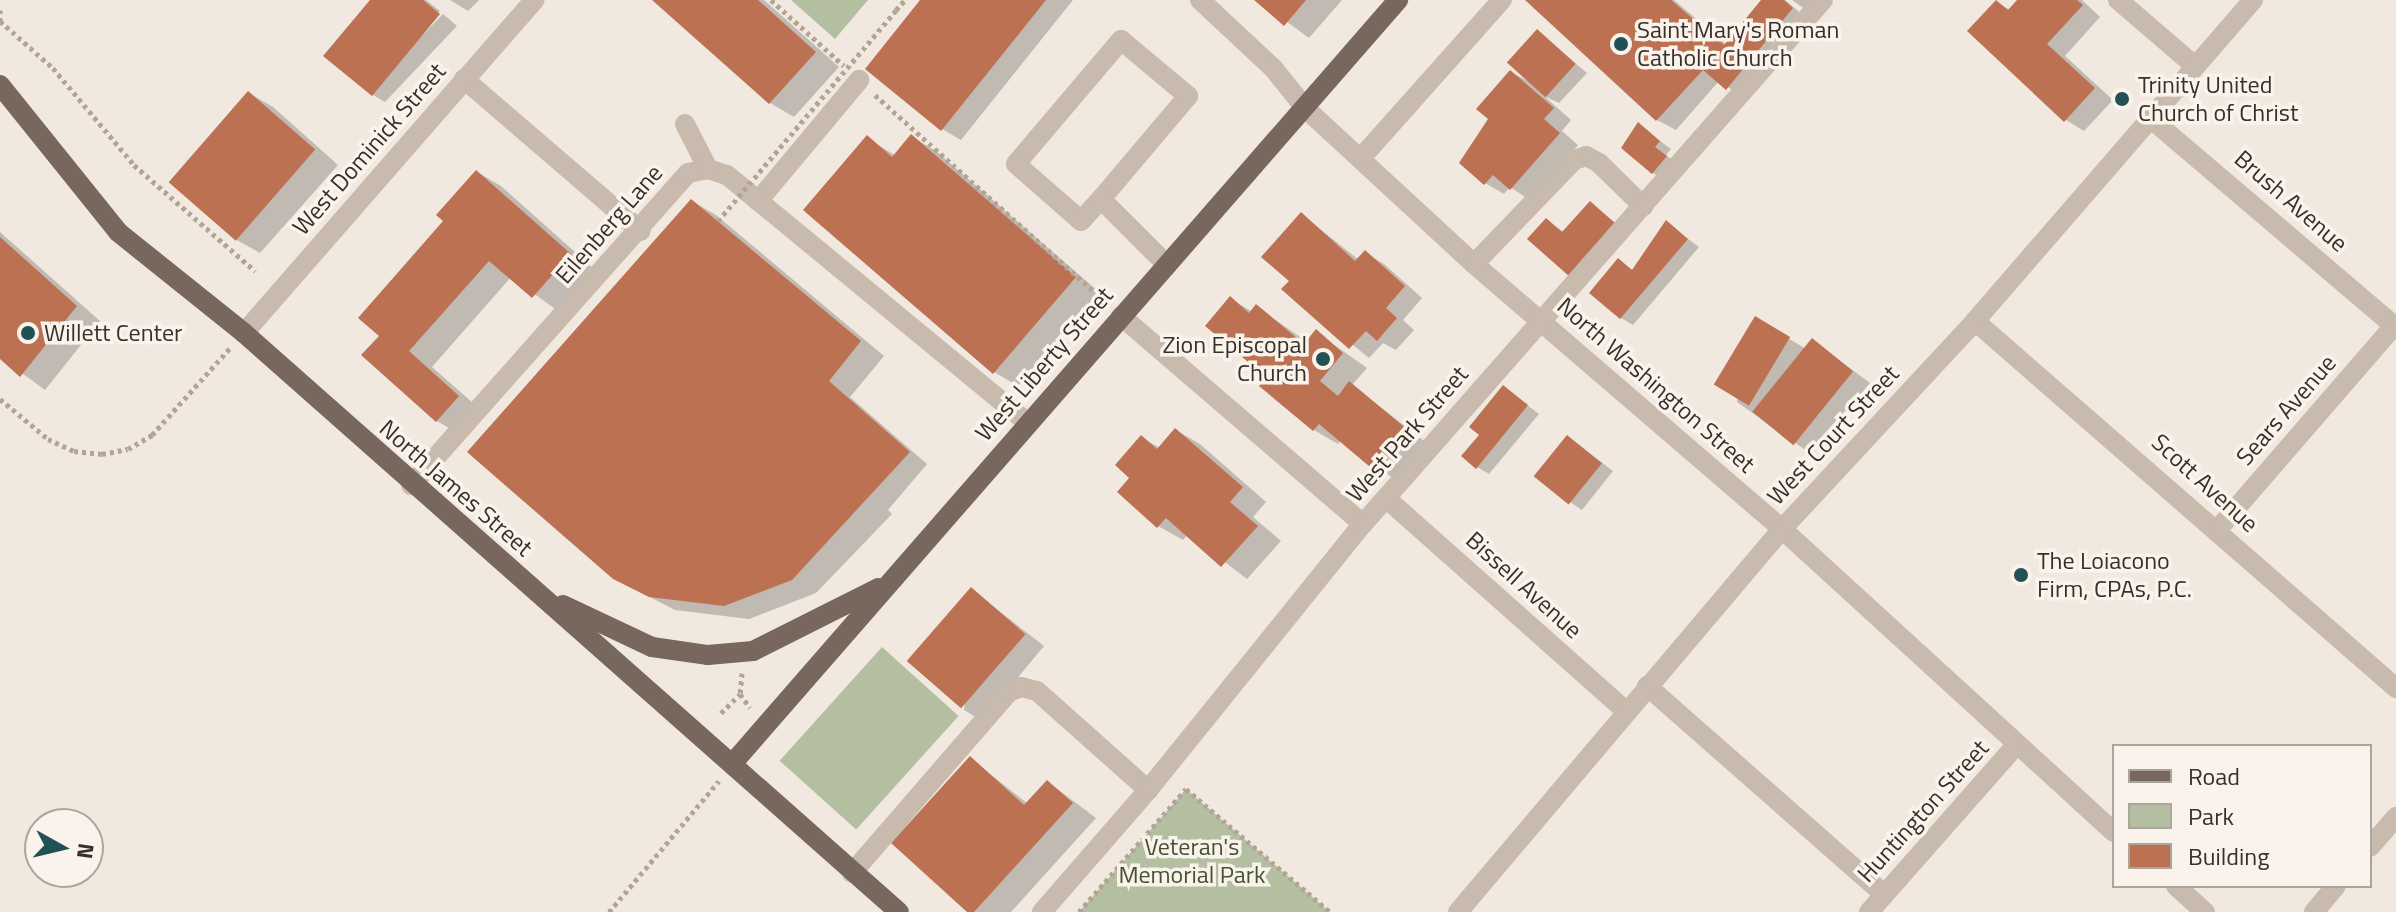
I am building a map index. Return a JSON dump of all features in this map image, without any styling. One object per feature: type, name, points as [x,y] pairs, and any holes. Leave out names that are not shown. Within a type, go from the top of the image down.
[{"type":"main road","name":"West Liberty Street","points":[[732,764],[1398,0]]},
{"type":"main road","name":"North James Street","points":[[0,85],[96,209],[244,333],[411,485],[899,912]]},
{"type":"main road","points":[[526,583],[652,647],[708,655],[753,651],[888,583]]},
{"type":"street","name":"West Dominick Street","points":[[244,333],[535,0]]},
{"type":"street","name":"North Washington Street","points":[[1200,0],[1273,68],[1305,108],[1474,264],[1782,529],[2112,830]]},
{"type":"street","points":[[1361,158],[1502,0]]},
{"type":"street","name":"West Park Street","points":[[1042,912],[1148,790],[1363,524],[1823,0]]},
{"type":"street","points":[[2118,0],[2195,66]]},
{"type":"street","name":"West Court Street","points":[[1458,912],[1782,529],[1975,321],[2253,0]]},
{"type":"street","points":[[1121,40],[1188,96],[1101,199],[1081,221],[1016,164],[1121,40]]},
{"type":"street","points":[[464,79],[641,231]]},
{"type":"street","points":[[758,201],[859,80]]},
{"type":"street","name":"Brush Avenue","points":[[2150,118],[2395,327]]},
{"type":"street","points":[[685,124],[708,169],[727,175],[1027,422]]},
{"type":"street","points":[[1474,264],[1574,160],[1586,156],[1599,163],[1643,206]]},
{"type":"street","name":"Eilenberg Lane","points":[[411,485],[641,231],[688,173],[708,169]]},
{"type":"street","points":[[1101,199],[1167,265]]},
{"type":"street","points":[[1121,316],[1363,524]]},
{"type":"street","name":"Scott Avenue","points":[[1975,321],[2218,529],[2396,688]]},
{"type":"street","name":"Sears Avenue","points":[[2218,529],[2395,327]]},
{"type":"street","name":"Bissell Avenue","points":[[1387,499],[1626,711]]},
{"type":"street","points":[[1647,686],[1884,894]]},
{"type":"street","points":[[852,873],[1009,692],[1021,687],[1037,691],[1148,790]]},
{"type":"street","name":"Huntington Street","points":[[1869,912],[2016,745]]},
{"type":"street","points":[[2372,845],[2396,817]]},
{"type":"street","points":[[2178,888],[2205,912]]},
{"type":"street","points":[[2314,912],[2334,888]]},
{"type":"path","points":[[771,0],[1121,316]]},
{"type":"path","points":[[718,221],[905,0]]},
{"type":"path","points":[[0,10],[0,21],[53,68],[134,165],[255,271]]},
{"type":"path","points":[[0,399],[48,439],[74,451],[102,454],[128,449],[152,435],[244,333]]},
{"type":"path","points":[[721,713],[740,694],[742,670]]},
{"type":"path","points":[[740,694],[753,712]]},
{"type":"path","points":[[609,912],[732,764]]},
{"type":"path","points":[[1079,912],[1186,789],[1330,912]]},
{"type":"green space","points":[[791,0],[868,0],[835,39]]},
{"type":"green space","points":[[882,647],[959,716],[856,830],[780,761]]},
{"type":"green space","name":"Veteran's Memorial Park","points":[[1186,789],[1330,912],[1079,912]]},
{"type":"building","points":[[370,0],[423,0],[440,14],[372,96],[323,56]]},
{"type":"building","points":[[652,0],[758,0],[816,52],[769,104]]},
{"type":"building","points":[[920,0],[1046,0],[941,131],[865,69]]},
{"type":"building","points":[[1254,0],[1306,0],[1284,26]]},
{"type":"building","points":[[1525,0],[1671,0],[1724,45],[1761,0],[1784,0],[1793,8],[1726,90],[1703,70],[1656,121]]},
{"type":"building","points":[[1996,0],[2008,10],[2017,0],[2077,0],[2083,5],[2047,44],[2095,88],[2064,122],[1967,31]]},
{"type":"building","points":[[1537,29],[1576,64],[1546,97],[1507,62]]},
{"type":"building","points":[[1510,70],[1554,108],[1544,119],[1560,133],[1510,190],[1493,175],[1484,185],[1459,163],[1488,119],[1476,109]]},
{"type":"building","points":[[248,91],[315,149],[236,241],[169,182]]},
{"type":"building","points":[[1638,122],[1660,141],[1655,147],[1667,156],[1652,174],[1621,148]]},
{"type":"building","points":[[911,134],[1076,277],[993,374],[803,210],[867,135],[892,157]]},
{"type":"building","points":[[476,170],[571,254],[532,298],[489,261],[409,351],[459,396],[436,422],[361,355],[379,336],[358,318],[443,221],[436,215]]},
{"type":"building","points":[[691,199],[861,341],[829,381],[910,452],[792,580],[724,606],[649,597],[613,579],[467,452]]},
{"type":"building","points":[[1590,201],[1616,224],[1570,277],[1527,239],[1546,218],[1562,232]]},
{"type":"building","points":[[1301,212],[1355,261],[1365,250],[1405,286],[1386,308],[1397,318],[1377,341],[1366,331],[1349,349],[1281,289],[1289,281],[1261,257]]},
{"type":"building","points":[[1666,220],[1688,239],[1620,319],[1589,293],[1618,258],[1632,270]]},
{"type":"building","name":"Willett Center","points":[[0,237],[77,306],[20,377],[0,359]]},
{"type":"building","points":[[1230,296],[1249,313],[1256,304],[1304,344],[1316,329],[1343,353],[1320,381],[1338,396],[1349,381],[1409,431],[1376,472],[1319,424],[1313,431],[1259,386],[1266,377],[1205,326]]},
{"type":"building","points":[[1755,316],[1790,337],[1749,406],[1714,385]]},
{"type":"building","points":[[1812,338],[1853,371],[1793,445],[1752,412]]},
{"type":"building","points":[[1503,385],[1528,405],[1476,469],[1461,456],[1479,435],[1469,427]]},
{"type":"building","points":[[1175,428],[1243,487],[1230,502],[1258,526],[1221,567],[1166,518],[1157,528],[1117,492],[1129,478],[1115,465],[1141,435],[1157,449]]},
{"type":"building","points":[[1567,435],[1602,463],[1569,505],[1534,476]]},
{"type":"building","points":[[971,587],[1025,634],[961,708],[907,661]]},
{"type":"building","points":[[970,756],[1024,805],[1047,780],[1073,803],[974,912],[967,912],[891,843]]},
{"type":"place","name":"Saint Mary's Roman Catholic Church","points":[[1621,44]]},
{"type":"place","name":"Trinity United Church of Christ","points":[[2122,99]]},
{"type":"place","name":"Willett Center","points":[[28,333]]},
{"type":"place","name":"Zion Episcopal Church","points":[[1323,359]]},
{"type":"place","name":"The Loiacono Firm, CPAs, P.C.","points":[[2021,575]]}]
